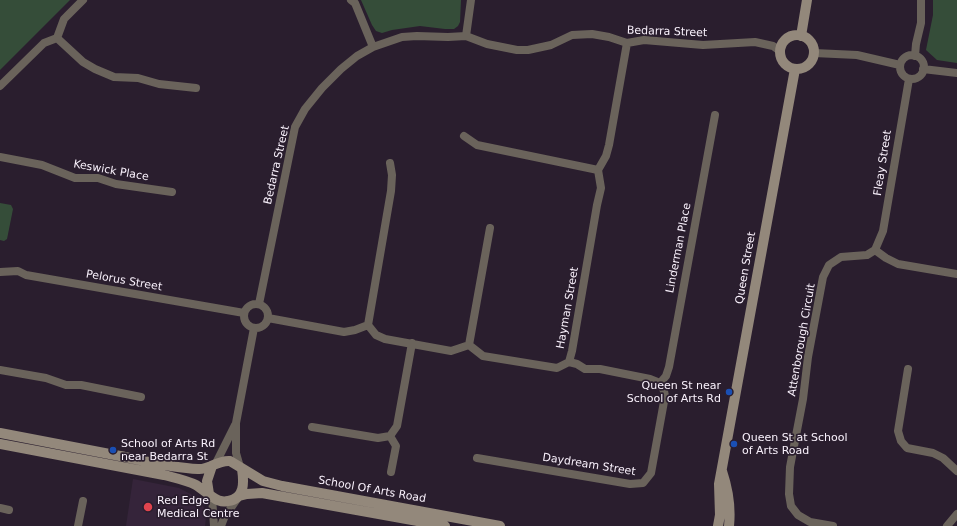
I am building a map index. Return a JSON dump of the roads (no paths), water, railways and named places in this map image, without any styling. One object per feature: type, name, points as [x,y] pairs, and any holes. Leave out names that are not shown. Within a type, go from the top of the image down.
[{"type":"street","points":[[0,86],[44,43],[57,38],[64,19],[83,0]]},
{"type":"street","points":[[351,0],[355,3],[373,46]]},
{"type":"street","points":[[466,36],[471,0]]},
{"type":"street","points":[[801,36],[807,0]]},
{"type":"street","points":[[916,56],[916,44],[921,23],[921,0]]},
{"type":"street","name":"Bedarra Street","points":[[259,304],[295,127],[305,109],[322,88],[346,64],[373,46],[402,37],[466,36],[487,44],[517,50],[528,50],[542,47],[572,35],[592,34],[610,37],[627,43],[644,40],[703,45],[755,42],[773,46],[780,51]]},
{"type":"street","points":[[801,36],[810,41],[814,53],[809,64],[805,67],[795,69],[786,65],[780,51],[785,41],[790,37],[801,36]]},
{"type":"street","points":[[57,38],[83,62],[114,77],[138,78],[159,84],[196,88]]},
{"type":"street","points":[[464,136],[477,145],[598,170],[606,156],[609,146],[627,43]]},
{"type":"street","points":[[814,53],[857,55],[900,65]]},
{"type":"street","points":[[916,56],[920,59],[923,69],[919,77],[909,79],[901,73],[900,65],[906,57],[916,56]]},
{"type":"street","name":"Queen Street","points":[[718,526],[720,515],[719,484],[795,69]]},
{"type":"street","points":[[923,69],[957,73]]},
{"type":"street","name":"Fleay Street","points":[[875,250],[883,231],[909,79]]},
{"type":"street","name":"Linderman Place","points":[[660,383],[666,376],[669,367],[715,115]]},
{"type":"street","name":"Keswick Place","points":[[0,157],[42,165],[76,178],[98,178],[116,184],[172,192]]},
{"type":"street","points":[[390,163],[392,175],[391,191],[368,325],[376,335],[385,339],[451,351],[469,345],[490,228]]},
{"type":"street","name":"Hayman Street","points":[[469,345],[483,356],[557,368],[569,362],[601,188],[598,170]]},
{"type":"street","points":[[875,250],[898,264],[957,274]]},
{"type":"street","name":"Attenborough Circuit","points":[[833,526],[810,522],[798,516],[791,506],[790,500],[790,467],[823,277],[829,265],[841,257],[867,255],[875,250]]},
{"type":"street","name":"Pelorus Street","points":[[0,272],[18,271],[26,275],[244,313]]},
{"type":"street","points":[[251,304],[259,304],[265,307],[269,314],[267,321],[262,327],[254,328],[245,321],[244,313],[251,304]]},
{"type":"street","points":[[268,318],[344,332],[368,325]]},
{"type":"street","points":[[221,526],[224,518],[238,498],[243,486],[241,468],[236,453],[236,423],[254,328]]},
{"type":"street","points":[[312,427],[378,438],[390,436],[397,426],[412,343]]},
{"type":"street","points":[[569,362],[577,364],[585,369],[608,371],[650,379],[660,383]]},
{"type":"street","points":[[908,369],[898,431],[901,441],[907,448],[933,453],[943,458],[957,471]]},
{"type":"street","points":[[0,370],[46,378],[66,385],[81,385],[141,397]]},
{"type":"street","name":"Daydream Street","points":[[477,458],[630,484],[643,483],[651,473],[665,396],[660,383]]},
{"type":"street","points":[[214,526],[207,481],[214,464],[236,423]]},
{"type":"street","points":[[0,433],[185,468],[200,470],[225,460],[230,461],[241,468]]},
{"type":"street","points":[[390,436],[396,446],[391,472]]},
{"type":"street","points":[[0,444],[186,480],[220,501],[225,502],[238,498]]},
{"type":"street","name":"School Of Arts Road","points":[[241,468],[264,481],[282,486],[500,526]]},
{"type":"street","name":"Queen Street","points":[[722,472],[727,485],[729,526]]},
{"type":"street","name":"School Of Arts Road","points":[[238,498],[247,494],[262,493],[445,526]]},
{"type":"street","points":[[78,526],[82,501]]},
{"type":"street","points":[[0,508],[9,510]]},
{"type":"street","points":[[947,526],[957,514]]},
{"type":"place","name":"Queen St near School of Arts Rd","points":[[729,392]]},
{"type":"place","name":"Queen St at School of Arts Road","points":[[734,444]]},
{"type":"place","name":"School of Arts Rd near Bedarra St","points":[[113,450]]},
{"type":"place","name":"Red Edge Medical Centre","points":[[148,507]]}]
